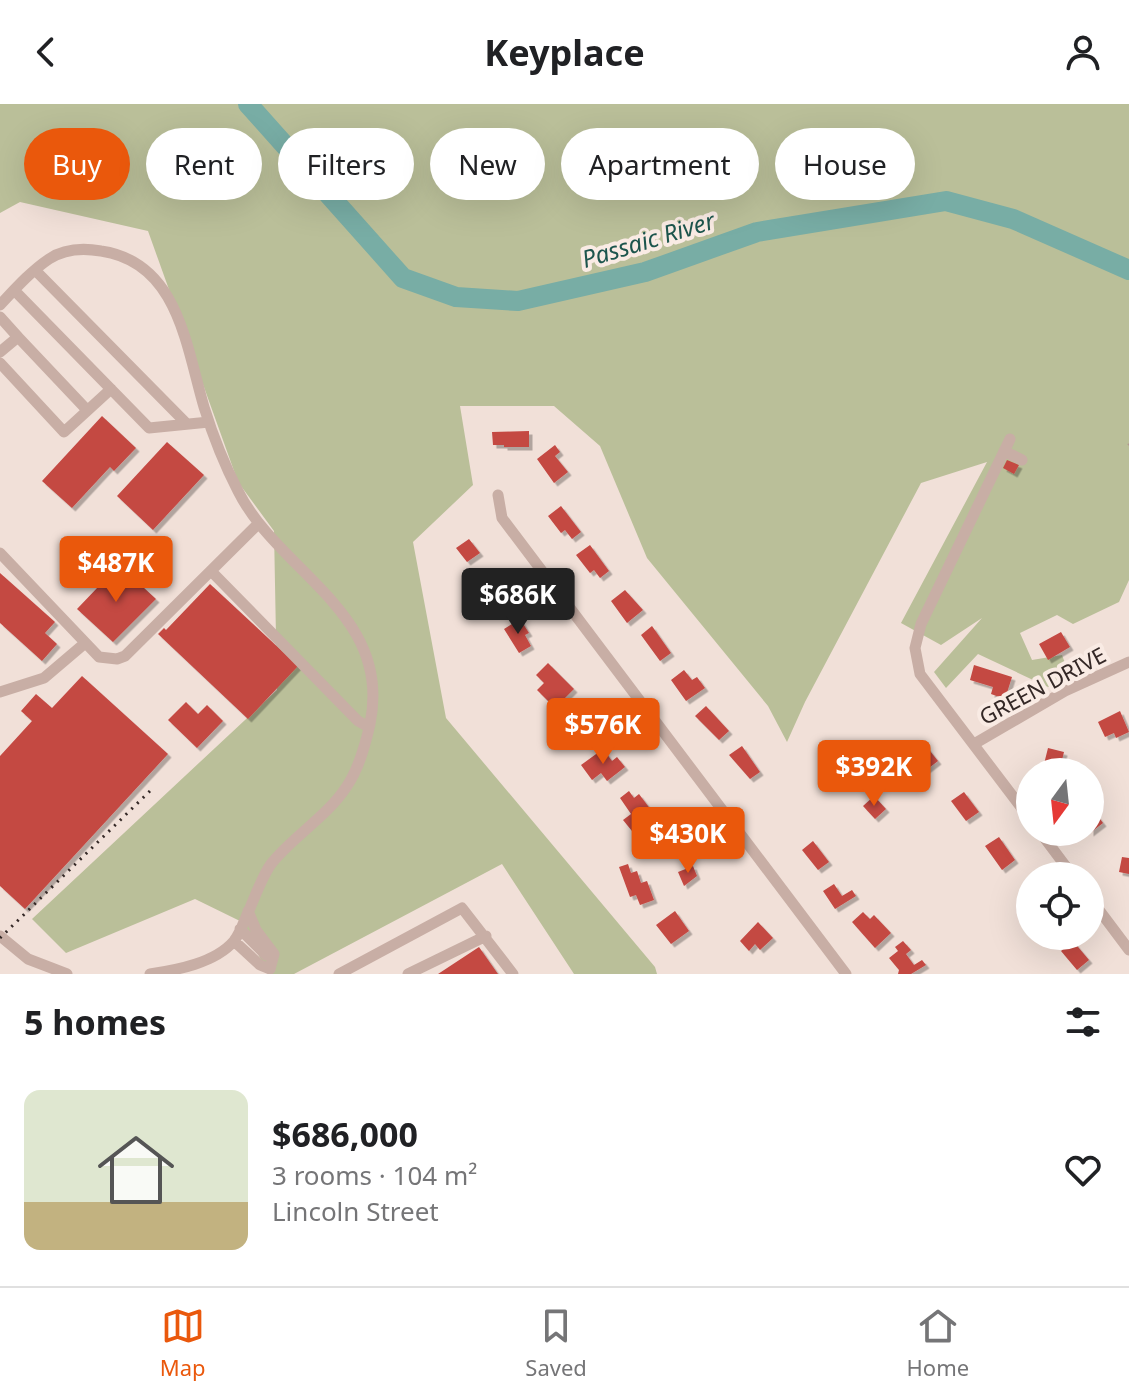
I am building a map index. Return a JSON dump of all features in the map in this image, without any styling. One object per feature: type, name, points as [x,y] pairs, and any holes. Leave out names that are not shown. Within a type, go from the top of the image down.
[{"type":"street","points":[[0,305],[35,270],[60,253],[81,249],[110,252],[138,263],[165,291],[173,306],[209,422],[239,493],[259,523],[348,619],[368,667],[372,699],[369,727],[360,760],[347,787],[268,868],[234,941],[191,965],[150,974]]},
{"type":"street","points":[[35,270],[186,423]]},
{"type":"street","points":[[14,290],[149,428],[209,422]]},
{"type":"street","points":[[0,317],[87,410]]},
{"type":"street","points":[[0,352],[18,337]]},
{"type":"street","points":[[0,363],[64,432],[111,389]]},
{"type":"street","points":[[1010,439],[921,624],[915,648],[920,674],[1016,800]]},
{"type":"street","points":[[1004,451],[1022,460]]},
{"type":"street","points":[[498,495],[502,518],[846,974]]},
{"type":"street","points":[[0,553],[74,629],[84,644],[99,657],[117,659],[125,656],[259,523]]},
{"type":"street","points":[[211,571],[358,721],[369,727]]},
{"type":"street","points":[[0,692],[44,678],[84,644]]},
{"type":"street","name":"GREEN DRIVE","points":[[974,744],[1065,691],[1129,662]]},
{"type":"street","points":[[339,974],[462,908],[513,974]]},
{"type":"street","points":[[248,911],[256,930],[274,954],[272,972]]},
{"type":"street","points":[[1104,913],[1124,934],[1129,950]]},
{"type":"street","points":[[240,929],[268,957],[272,972]]},
{"type":"street","points":[[0,936],[28,959],[67,974]]},
{"type":"street","points":[[408,974],[486,936]]},
{"type":"street","points":[[234,941],[272,972]]},
{"type":"green space","points":[[0,104],[1129,104],[1129,580],[1119,602],[1073,624],[1057,615],[1020,633],[1032,660],[1062,655],[1072,682],[1048,687],[978,654],[946,688],[934,672],[982,618],[941,645],[901,623],[987,462],[921,483],[787,742],[768,706],[647,558],[600,446],[554,406],[460,406],[473,485],[413,542],[446,718],[655,967],[657,974],[574,974],[502,864],[294,974],[268,974],[242,922],[195,899],[66,953],[32,919],[277,690],[274,531],[238,482],[148,231],[20,202],[0,213]]},
{"type":"building","points":[[102,416],[136,448],[114,471],[110,467],[72,508],[42,481]]},
{"type":"building","points":[[529,431],[529,447],[493,445],[492,432]]},
{"type":"building","points":[[167,442],[204,475],[153,530],[117,496]]},
{"type":"building","points":[[555,445],[560,452],[555,456],[568,472],[554,483],[537,459]]},
{"type":"building","points":[[1007,460],[1019,465],[1014,474],[1003,468]]},
{"type":"building","points":[[561,506],[581,532],[572,539],[565,530],[561,533],[548,516]]},
{"type":"building","points":[[469,539],[480,553],[467,562],[456,548]]},
{"type":"building","points":[[590,545],[609,571],[600,578],[594,570],[590,573],[576,555]]},
{"type":"building","points":[[119,565],[156,599],[113,642],[77,609]]},
{"type":"building","points":[[0,573],[55,622],[45,633],[57,644],[42,661],[0,623]]},
{"type":"building","points":[[500,579],[516,598],[497,614],[488,603],[494,598],[487,590]]},
{"type":"building","points":[[210,584],[298,666],[248,719],[158,634],[164,628],[166,630]]},
{"type":"building","points":[[625,590],[643,610],[627,623],[611,601]]},
{"type":"building","points":[[520,619],[529,633],[525,635],[531,646],[519,653],[504,629]]},
{"type":"building","points":[[652,626],[671,653],[660,661],[641,635]]},
{"type":"building","points":[[1061,632],[1070,647],[1048,660],[1039,644]]},
{"type":"building","points":[[548,663],[574,689],[555,708],[537,690],[544,683],[536,675]]},
{"type":"building","points":[[974,665],[1012,677],[1005,699],[991,694],[993,687],[970,680]]},
{"type":"building","points":[[684,670],[692,680],[697,677],[705,688],[686,701],[671,680]]},
{"type":"building","points":[[82,676],[168,754],[25,909],[0,886],[0,756],[32,721],[21,711],[36,694],[52,708]]},
{"type":"building","points":[[186,702],[198,714],[207,705],[223,721],[197,748],[168,720]]},
{"type":"building","points":[[706,706],[729,731],[719,740],[695,716]]},
{"type":"building","points":[[576,709],[595,732],[585,741],[566,718]]},
{"type":"building","points":[[1120,711],[1129,732],[1116,738],[1114,733],[1105,737],[1098,722]]},
{"type":"building","points":[[922,741],[938,761],[925,771],[919,763],[912,769],[898,752],[909,743],[913,748]]},
{"type":"building","points":[[742,746],[760,772],[750,779],[729,755]]},
{"type":"building","points":[[1048,748],[1064,752],[1062,758],[1046,758]]},
{"type":"building","points":[[603,749],[612,761],[617,757],[625,767],[607,781],[601,773],[592,780],[581,765]]},
{"type":"building","points":[[629,791],[634,798],[639,794],[654,814],[632,831],[623,820],[631,814],[620,798]]},
{"type":"building","points":[[964,792],[979,812],[966,821],[951,801]]},
{"type":"building","points":[[874,796],[886,809],[875,819],[863,806]]},
{"type":"building","points":[[999,837],[1015,860],[1002,870],[985,846]]},
{"type":"building","points":[[813,841],[829,862],[818,870],[802,850]]},
{"type":"building","points":[[1122,857],[1129,858],[1129,874],[1119,872]]},
{"type":"building","points":[[628,864],[631,873],[637,871],[641,883],[647,881],[654,900],[640,905],[636,895],[630,897],[619,867]]},
{"type":"building","points":[[693,866],[697,876],[684,886],[678,872]]},
{"type":"building","points":[[834,884],[842,896],[852,890],[856,896],[835,909],[823,891]]},
{"type":"building","points":[[675,911],[689,931],[671,944],[656,925]]},
{"type":"building","points":[[863,912],[870,919],[874,915],[891,933],[875,948],[852,922]]},
{"type":"building","points":[[758,922],[773,938],[760,950],[755,944],[749,951],[740,941]]},
{"type":"building","points":[[903,941],[911,950],[906,954],[914,965],[922,960],[926,965],[911,974],[898,974],[899,970],[889,958],[898,951],[895,947]]},
{"type":"building","points":[[479,947],[498,974],[438,974]]},
{"type":"building","points":[[1081,950],[1089,960],[1077,970],[1061,951]]},
{"type":"waterway","name":"Passaic River","points":[[248,104],[403,278],[456,297],[518,301],[645,272],[757,232],[946,201],[1013,219],[1129,270]]},
{"type":"railway","points":[[0,938],[153,788]]}]
